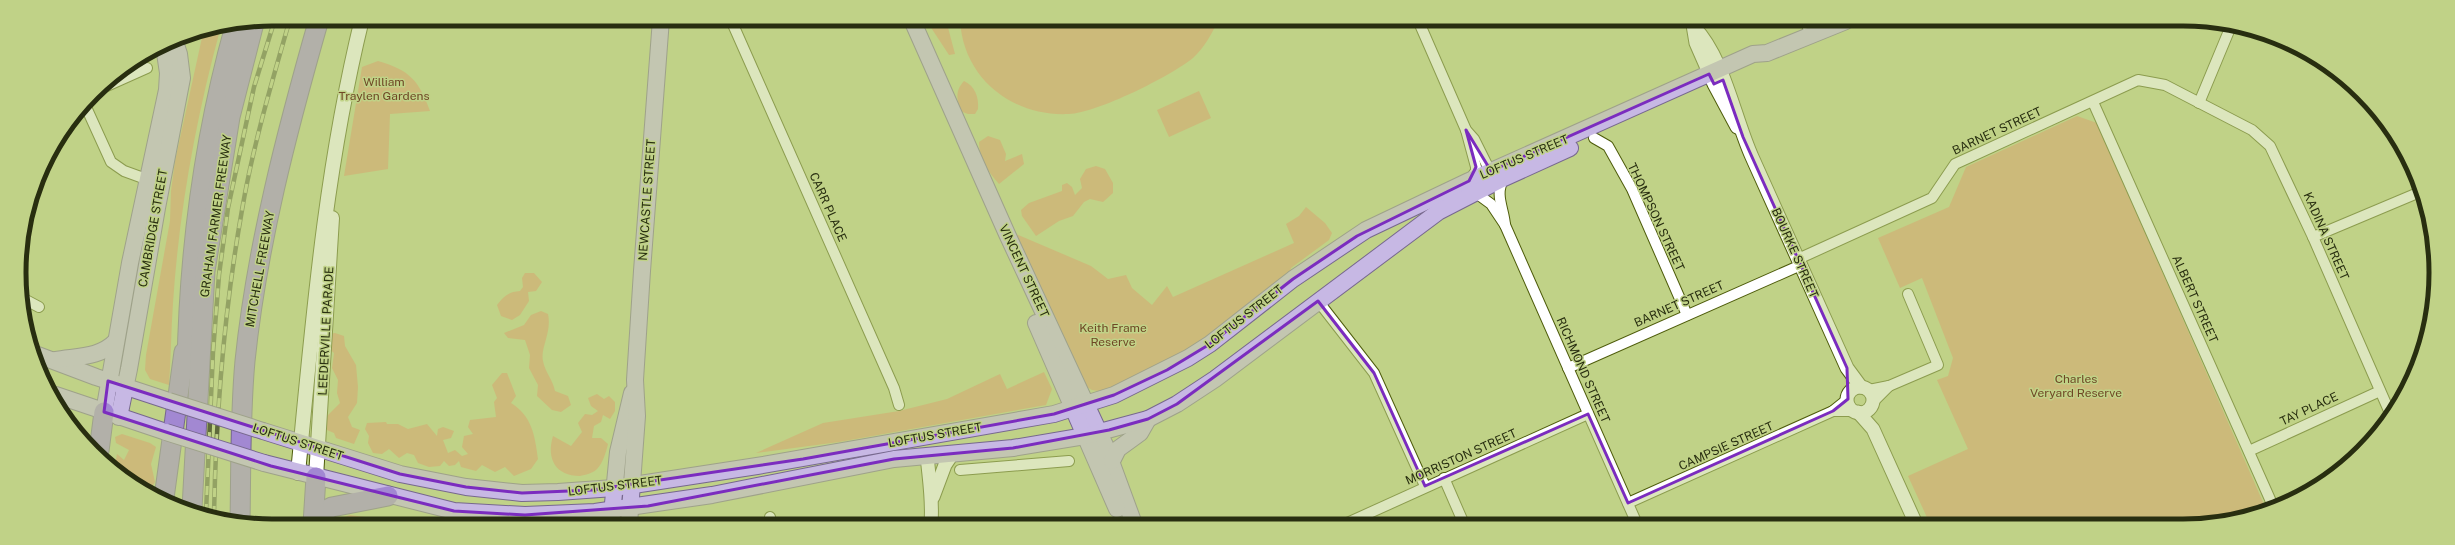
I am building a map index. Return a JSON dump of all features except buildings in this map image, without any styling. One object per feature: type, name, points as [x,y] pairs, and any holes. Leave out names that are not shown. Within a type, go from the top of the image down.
[{"type":"highway","name":"MITCHELL FREEWAY","points":[[241,517],[242,403],[252,304],[285,146],[317,26]]},
{"type":"highway","name":"GRAHAM FARMER FREEWAY","points":[[192,506],[205,271],[230,117],[253,27]]},
{"type":"highway","points":[[179,500],[187,329],[194,241],[207,150],[234,29]]},
{"type":"highway","points":[[164,495],[187,329]]},
{"type":"highway","points":[[99,448],[111,414]]},
{"type":"highway","points":[[307,475],[314,519]]},
{"type":"highway","points":[[316,519],[332,508],[388,496]]},
{"type":"main road","name":"LEEDERVILLE PARADE","points":[[307,475],[301,443],[312,317],[324,210],[331,186],[343,101],[360,26]]},
{"type":"main road","name":"NEWCASTLE STREET","points":[[630,516],[637,416],[635,380],[660,26]]},
{"type":"main road","name":"VINCENT STREET","points":[[904,26],[1035,321],[1092,434],[1121,519]]},
{"type":"main road","name":"VINCENT STREET","points":[[915,26],[1079,407]]},
{"type":"main road","name":"LOFTUS STREET","points":[[1496,177],[1716,77],[1755,65],[1767,53],[1835,26]]},
{"type":"main road","name":"CAMBRIDGE STREET","points":[[111,414],[125,387],[182,78],[179,54],[176,46]]},
{"type":"main road","name":"CAMBRIDGE STREET","points":[[111,414],[108,381],[146,179],[166,90],[168,73],[165,50]]},
{"type":"main road","name":"LOFTUS STREET","points":[[40,356],[158,398],[400,474],[466,487],[522,492],[614,488],[802,459],[1054,414],[1079,407],[1140,385],[1210,344],[1293,279],[1357,236],[1496,177],[1594,138],[1716,77]]},
{"type":"main road","name":"LEEDERVILLE PARADE","points":[[307,475],[319,448],[332,212],[331,186]]},
{"type":"main road","name":"LOFTUS STREET","points":[[59,396],[157,430],[270,466],[454,511],[584,518],[630,516],[894,458],[1013,448],[1092,434],[1148,419],[1193,394],[1472,187]]},
{"type":"main road","points":[[54,360],[108,350],[116,341]]},
{"type":"main road","name":"NEWCASTLE STREET","points":[[612,517],[618,452],[635,380]]},
{"type":"main road","points":[[1112,461],[1118,449],[1140,432],[1148,419]]},
{"type":"main road","name":"VINCENT STREET","points":[[1092,434],[1112,461],[1132,519]]},
{"type":"street","name":"CARR PLACE","points":[[734,26],[894,388],[898,405]]},
{"type":"street","points":[[1424,26],[1466,130],[1476,167],[1472,187]]},
{"type":"street","name":"BOURKE STREET","points":[[1693,26],[1696,43],[1735,106],[1743,137],[1847,368],[1869,396]]},
{"type":"street","points":[[1807,26],[1812,36]]},
{"type":"street","points":[[2200,103],[2229,31]]},
{"type":"street","points":[[116,82],[147,68]]},
{"type":"street","name":"BARNET STREET","points":[[1568,368],[1687,315],[1932,198],[1955,164],[2093,102],[2138,80],[2165,85],[2200,103]]},
{"type":"street","name":"ALBERT STREET","points":[[2093,102],[2271,502]]},
{"type":"street","name":"KADINA STREET","points":[[2200,103],[2252,130],[2270,146],[2313,237],[2388,408]]},
{"type":"street","points":[[87,110],[111,162],[124,171],[146,179]]},
{"type":"street","points":[[1466,130],[1474,139],[1496,177]]},
{"type":"street","name":"THOMPSON STREET","points":[[1594,138],[1608,146],[1632,189],[1687,315]]},
{"type":"street","name":"RICHMOND STREET","points":[[1496,177],[1500,184],[1499,195],[1505,214],[1505,225]]},
{"type":"street","name":"RICHMOND STREET","points":[[1472,187],[1491,204],[1497,216],[1505,225],[1635,519]]},
{"type":"street","points":[[2313,237],[2416,194]]},
{"type":"street","points":[[1869,396],[1938,365],[1908,294]]},
{"type":"street","points":[[28,301],[39,307]]},
{"type":"street","points":[[1318,301],[1374,373],[1425,486]]},
{"type":"street","name":"BOURKE STREET","points":[[1847,368],[1848,397]]},
{"type":"street","points":[[1869,396],[1854,389],[1848,397],[1849,406],[1873,429]]},
{"type":"street","name":"TAY PLACE","points":[[2249,451],[2380,391]]},
{"type":"street","points":[[1856,412],[1866,411],[1869,396]]},
{"type":"street","points":[[1869,396],[1873,429],[1914,519]]},
{"type":"street","name":"CAMPSIE STREET","points":[[1628,503],[1833,412],[1848,397]]},
{"type":"street","name":"CAMPSIE STREET","points":[[1833,412],[1856,412]]},
{"type":"street","name":"MORRISTON STREET","points":[[1366,519],[1425,486],[1588,414]]},
{"type":"street","points":[[1013,448],[1015,466]]},
{"type":"street","points":[[933,497],[945,465],[952,453]]},
{"type":"street","points":[[927,455],[933,497],[931,519]]},
{"type":"street","points":[[960,470],[1069,461]]},
{"type":"street","points":[[1444,478],[1462,519]]},
{"type":"highlighted area","points":[[1709,74],[1714,84],[1723,80],[1743,137],[1847,368],[1848,399],[1833,411],[1628,503],[1588,414],[1425,486],[1374,373],[1318,301],[1177,404],[1148,419],[1109,430],[1013,448],[894,459],[648,506],[525,515],[454,511],[388,496],[271,466],[104,412],[108,381],[400,474],[466,487],[522,493],[592,490],[803,459],[1054,414],[1114,395],[1167,370],[1210,344],[1293,279],[1357,236],[1469,181],[1476,167],[1466,130],[1491,171]]},
{"type":"green space","points":[[930,26],[948,26],[955,54],[949,55]]},
{"type":"green space","points":[[961,26],[1215,26],[1201,50],[1183,66],[1115,101],[1081,112],[1069,114],[1048,113],[1028,109],[1010,101],[994,90],[981,76],[970,60],[963,41]]},
{"type":"green space","points":[[219,32],[203,97],[184,199],[172,313],[169,385],[150,379],[145,370],[146,355],[170,221],[171,191],[175,161],[202,36]]},
{"type":"green space","name":"William Traylen Gardens","points":[[378,61],[398,68],[412,78],[422,92],[430,111],[390,114],[388,169],[344,176],[362,67]]},
{"type":"green space","points":[[964,81],[968,83],[976,92],[978,109],[975,114],[968,114],[960,111],[958,91]]},
{"type":"green space","points":[[1199,91],[1211,118],[1169,137],[1157,110]]},
{"type":"green space","name":"Charles Veryard Reserve","points":[[2077,116],[2097,123],[2264,505],[2246,511],[2215,517],[2182,519],[1928,519],[1908,476],[1968,449],[1937,380],[1948,376],[1953,358],[1922,278],[1900,288],[1878,238],[1949,207],[1966,167]]},
{"type":"green space","points":[[988,136],[1000,140],[1006,154],[1005,161],[1022,154],[1024,164],[999,184],[982,160],[979,148],[979,142]]},
{"type":"green space","points":[[1096,166],[1105,169],[1113,183],[1113,193],[1103,202],[1090,199],[1084,202],[1073,216],[1059,221],[1036,236],[1022,216],[1021,210],[1029,203],[1062,191],[1062,185],[1067,183],[1072,187],[1075,195],[1082,188],[1080,179],[1086,169]]},
{"type":"green space","name":"Keith Frame Reserve","points":[[1306,207],[1325,223],[1332,233],[1329,240],[1291,268],[1290,272],[1246,308],[1200,341],[1152,369],[1099,391],[1092,390],[1085,386],[1009,231],[1091,266],[1108,279],[1126,275],[1132,288],[1152,305],[1167,286],[1173,297],[1294,243],[1286,224],[1299,216]]},
{"type":"green space","points":[[525,273],[534,273],[542,282],[536,291],[528,292],[529,301],[520,315],[512,320],[501,316],[497,305],[507,295],[512,292],[520,291],[523,287],[522,278]]},
{"type":"green space","points":[[541,311],[548,314],[549,321],[543,351],[544,365],[553,383],[555,391],[568,396],[571,405],[561,412],[552,410],[537,396],[538,385],[529,368],[530,355],[525,340],[508,338],[504,333],[524,325],[531,315]]},
{"type":"green space","points":[[335,333],[344,336],[345,346],[356,365],[358,387],[357,403],[348,417],[352,427],[360,430],[354,444],[336,438],[334,433],[327,430],[325,418],[340,403],[337,393],[338,380],[332,368],[334,353],[324,344],[327,334]]},
{"type":"green space","points":[[1044,372],[1052,389],[1046,405],[839,442],[756,453],[823,423],[899,411],[947,399],[1000,374],[1007,389]]},
{"type":"green space","points":[[502,373],[507,373],[516,396],[511,403],[524,414],[534,435],[538,459],[531,469],[514,476],[505,467],[495,472],[482,465],[476,471],[461,467],[459,461],[455,465],[449,466],[444,461],[440,466],[429,467],[418,463],[414,455],[407,453],[399,458],[389,449],[382,454],[373,453],[368,443],[369,436],[365,429],[367,423],[386,422],[387,424],[398,424],[408,429],[427,424],[437,436],[438,429],[443,427],[454,431],[451,438],[443,440],[448,453],[455,450],[462,456],[468,454],[462,447],[464,436],[473,434],[468,427],[470,420],[496,417],[494,402],[497,398],[492,385]]},
{"type":"green space","points":[[597,394],[604,399],[609,396],[615,402],[615,411],[610,419],[603,415],[601,422],[594,426],[592,438],[601,438],[608,444],[604,457],[599,467],[591,473],[580,476],[565,473],[555,465],[552,459],[551,444],[553,436],[571,446],[582,432],[578,423],[585,414],[592,415],[598,411],[591,406],[588,398]]},
{"type":"green space","points":[[122,434],[150,443],[156,447],[151,464],[155,482],[152,487],[115,463],[117,454],[124,460],[129,450],[116,443],[115,437]]},
{"type":"green space","points":[[350,515],[379,519],[340,519]]},
{"type":"railway","points":[[206,510],[213,352],[219,275],[228,208],[254,87],[273,26]]},
{"type":"railway","points":[[214,512],[219,400],[230,286],[246,186],[257,138],[288,26]]}]
